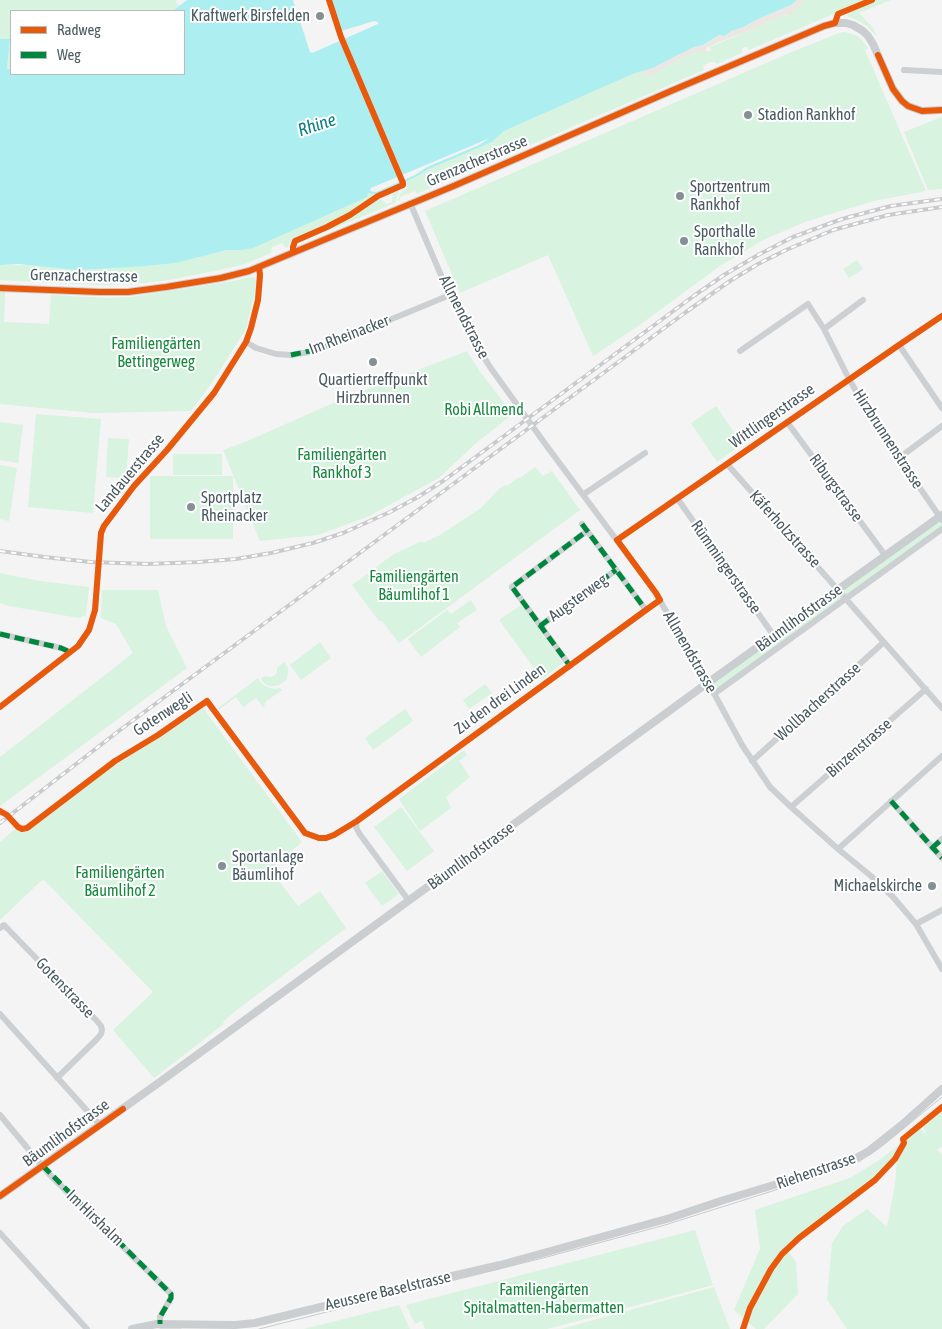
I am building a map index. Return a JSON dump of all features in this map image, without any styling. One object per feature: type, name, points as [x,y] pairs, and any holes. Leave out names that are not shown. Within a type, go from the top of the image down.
[{"type":"main road","name":"Grenzacherstrasse","points":[[0,288],[128,292],[221,278],[259,267],[410,205],[835,22],[853,25],[863,31],[873,44],[897,96],[908,106],[922,111],[942,110]]},
{"type":"main road","points":[[928,111],[942,104]]},
{"type":"main road","name":"Bäumlihofstrasse","points":[[0,1196],[885,555],[941,517]]},
{"type":"main road","name":"Riehenstrasse","points":[[670,1218],[847,1163],[869,1151],[942,1089]]},
{"type":"main road","name":"Aeussere Baselstrasse","points":[[132,1329],[160,1324],[235,1325],[255,1323],[500,1264],[670,1218]]},
{"type":"street","points":[[904,70],[942,72]]},
{"type":"street","name":"Allmendstrasse","points":[[410,205],[463,323],[490,367],[656,593],[690,649],[752,761],[770,787],[893,897],[916,924],[942,969]]},
{"type":"street","name":"Landauerstrasse","points":[[0,708],[78,646],[84,638],[93,622],[101,533],[104,526],[134,486],[167,450],[214,393],[246,342],[252,328],[258,300],[259,267]]},
{"type":"street","name":"Im Rheinacker","points":[[246,342],[256,348],[276,354],[291,355],[309,352],[450,295]]},
{"type":"street","points":[[824,329],[863,300]]},
{"type":"street","name":"Hirzbrunnenstrasse","points":[[740,351],[808,304],[824,329],[849,379],[873,420],[941,517]]},
{"type":"street","name":"Wittlingerstrasse","points":[[617,540],[942,316]]},
{"type":"street","points":[[899,344],[942,408]]},
{"type":"street","name":"Riburgstrasse","points":[[787,422],[885,555]]},
{"type":"street","points":[[899,458],[942,426]]},
{"type":"street","points":[[584,494],[645,453]]},
{"type":"street","name":"Käferholzstrasse","points":[[726,464],[942,708]]},
{"type":"street","name":"Rümmingerstrasse","points":[[678,498],[774,636]]},
{"type":"street","name":"Allmendstrasse","points":[[582,524],[646,610]]},
{"type":"street","name":"Bäumlihofstrasse","points":[[714,694],[942,529]]},
{"type":"street","points":[[570,666],[512,587],[587,531]]},
{"type":"street","name":"Augsterweg","points":[[540,626],[616,570]]},
{"type":"street","name":"Zu den drei Linden","points":[[357,821],[660,600]]},
{"type":"street","points":[[0,634],[61,648],[70,652]]},
{"type":"street","name":"Wollbacherstrasse","points":[[752,761],[884,642]]},
{"type":"street","name":"Binzenstrasse","points":[[791,807],[926,689]]},
{"type":"street","name":"Gotenwegli","points":[[207,701],[305,833],[319,838],[326,838],[357,821]]},
{"type":"street","points":[[838,849],[942,756]]},
{"type":"street","points":[[891,801],[942,858]]},
{"type":"street","points":[[357,821],[356,827],[359,833],[409,901]]},
{"type":"street","points":[[932,848],[942,839]]},
{"type":"street","points":[[916,924],[942,910]]},
{"type":"street","name":"Gotenstrasse","points":[[0,928],[4,925],[101,1026],[102,1030],[97,1039],[57,1078]]},
{"type":"street","points":[[0,1014],[100,1125]]},
{"type":"street","name":"Im Hirshalm","points":[[0,1115],[43,1166],[168,1290],[171,1298],[160,1317],[160,1324]]},
{"type":"street","points":[[0,1233],[87,1329]]},
{"type":"green space","points":[[0,0],[175,0],[180,7],[175,10],[10,10],[10,39],[0,39]]},
{"type":"green space","points":[[805,0],[891,0],[859,13],[873,28],[878,38],[867,26],[847,16],[848,12],[855,9],[852,6],[749,50],[747,47],[744,47],[742,53],[717,64],[710,62],[703,66],[704,70],[417,194],[415,191],[400,197],[400,201],[398,200],[401,192],[407,188],[405,182],[429,169],[492,142],[504,131],[640,71],[649,77],[682,58],[699,51],[704,53],[711,50],[709,47],[781,16],[786,16]]},
{"type":"green space","name":"Sportzentrum Rankhof","points":[[844,32],[856,35],[868,48],[865,50],[926,191],[874,201],[847,209],[805,222],[763,240],[720,266],[641,324],[593,356],[548,255],[460,293],[425,211],[787,54]]},
{"type":"green space","points":[[10,39],[10,69],[7,69]]},
{"type":"green space","points":[[942,117],[942,189],[928,190],[904,132]]},
{"type":"green space","points":[[399,191],[395,203],[296,244],[350,216],[376,199],[379,198],[387,204],[392,202],[393,192]]},
{"type":"green space","points":[[368,193],[377,195],[326,225],[294,239],[288,247],[286,248],[282,243],[272,247],[271,253],[245,264],[229,268],[169,280],[135,284],[99,285],[0,280],[0,265],[146,266],[176,263],[227,250],[240,250]]},
{"type":"green space","points":[[857,260],[863,269],[849,278],[843,269]]},
{"type":"green space","name":"Familiengärten Bettingerweg","points":[[251,277],[256,279],[256,292],[246,329],[213,381],[191,411],[93,413],[0,404],[0,292],[5,292],[4,322],[49,324],[51,295],[108,298],[130,297]]},
{"type":"green space","name":"Familiengärten Rankhof 3","points":[[467,351],[480,372],[513,414],[475,444],[439,478],[367,517],[318,535],[260,541],[223,450],[338,401]]},
{"type":"green space","points":[[716,406],[742,444],[717,462],[691,423]]},
{"type":"green space","points":[[36,414],[101,419],[93,513],[28,507]]},
{"type":"green space","points":[[0,422],[23,425],[18,463],[0,460]]},
{"type":"green space","points":[[108,438],[129,439],[126,478],[106,477]]},
{"type":"green space","points":[[173,454],[222,454],[222,475],[173,475]]},
{"type":"green space","points":[[0,465],[17,468],[9,521],[0,519]]},
{"type":"green space","name":"Familiengärten Bäumlihof 1","points":[[535,467],[543,476],[552,471],[580,510],[399,643],[382,621],[379,621],[352,585],[394,554],[440,535],[481,508],[499,489],[505,485],[507,486]]},
{"type":"green space","name":"Sportplatz Rheinacker","points":[[150,476],[233,476],[233,539],[150,539]]},
{"type":"green space","points":[[942,515],[942,529],[714,694],[708,683]]},
{"type":"green space","points":[[0,573],[40,581],[89,587],[86,615],[79,618],[0,603]]},
{"type":"green space","points":[[102,590],[158,590],[166,626],[187,668],[0,806],[0,757],[133,653],[116,624],[101,618]]},
{"type":"green space","points":[[471,600],[477,610],[457,623],[460,627],[421,657],[408,639],[447,610],[451,614]]},
{"type":"green space","points":[[521,605],[563,663],[542,679],[499,620]]},
{"type":"green space","points":[[320,642],[331,658],[301,680],[290,665]]},
{"type":"green space","points":[[284,662],[288,668],[285,681],[274,686],[269,686],[263,682],[261,679],[265,676],[274,676],[277,673],[277,668]]},
{"type":"green space","points":[[258,678],[267,687],[280,688],[282,690],[265,702],[264,708],[256,698],[243,707],[236,697],[217,711],[218,708]]},
{"type":"green space","points":[[485,684],[492,693],[469,709],[463,700]]},
{"type":"green space","name":"Familiengärten Bäumlihof 2","points":[[203,708],[302,842],[270,869],[298,906],[320,891],[346,928],[238,1009],[223,1022],[224,1024],[154,1078],[113,1030],[153,992],[45,881],[42,880],[0,920],[0,842],[16,828],[27,832],[107,770]]},
{"type":"green space","points":[[405,709],[413,721],[373,750],[365,738]]},
{"type":"green space","points":[[464,750],[467,755],[459,761],[470,777],[446,797],[451,808],[420,831],[399,799]]},
{"type":"green space","points":[[401,807],[434,851],[407,871],[374,827]]},
{"type":"green space","points":[[382,871],[399,894],[382,906],[365,883]]},
{"type":"green space","points":[[942,1110],[942,1147],[937,1149],[942,1155],[942,1329],[847,1329],[827,1299],[832,1243],[843,1226],[867,1209],[887,1227],[895,1184],[897,1160],[908,1137],[920,1128],[927,1136],[923,1126]]},
{"type":"green space","points":[[903,1142],[893,1158],[873,1177],[785,1247],[796,1262],[798,1294],[764,1329],[756,1329],[734,1310],[760,1249],[755,1210],[850,1178],[878,1161]]},
{"type":"green space","name":"Familiengärten Spitalmatten-Habermatten","points":[[695,1230],[713,1285],[547,1329],[425,1329],[422,1321],[415,1324],[406,1305]]},
{"type":"green space","points":[[714,1287],[730,1329],[561,1329]]},
{"type":"green space","points":[[399,1305],[410,1329],[304,1329]]},
{"type":"sand","points":[[797,0],[805,0],[789,15],[781,16],[754,29],[719,42],[706,48],[707,52],[704,54],[699,51],[682,58],[649,77],[640,71],[653,68],[694,47],[703,45],[719,35],[725,36],[731,31],[745,27],[758,19],[791,5]]},
{"type":"water","name":"Rhine","points":[[187,0],[293,0],[310,52],[312,53],[378,24],[378,22],[374,21],[338,32],[327,0],[797,0],[791,5],[731,31],[725,36],[719,35],[703,45],[694,47],[653,68],[635,73],[504,131],[492,142],[429,169],[377,195],[368,193],[367,197],[253,248],[227,250],[176,263],[146,266],[78,270],[19,264],[0,265],[0,39],[10,39],[7,69],[10,69],[10,75],[185,75],[185,10],[174,10]],"holes":[[[490,138],[479,145],[427,167],[415,175],[376,192],[370,191],[371,188]]]},
{"type":"pier","points":[[344,39],[403,175],[399,176],[340,41]]},
{"type":"tram line","points":[[259,1329],[543,1258],[665,1225],[842,1169],[860,1161],[881,1147],[942,1097]]},
{"type":"tram line","points":[[160,1329],[181,1329]]},
{"type":"railway","points":[[0,551],[91,562],[148,564],[198,562],[236,559],[271,553],[313,543],[343,533],[390,512],[443,481],[695,295],[758,255],[793,237],[842,219],[891,206],[942,199]]},
{"type":"railway","points":[[0,823],[120,730],[730,281],[786,250],[833,230],[888,215],[942,207]]},
{"type":"marked path","points":[[291,355],[319,349],[390,319]]},
{"type":"marked path","points":[[582,524],[646,610]]},
{"type":"marked path","points":[[567,668],[570,666],[512,587],[587,531]]},
{"type":"marked path","points":[[540,626],[616,570]]},
{"type":"marked path","points":[[0,634],[61,648],[70,652]]},
{"type":"marked path","points":[[891,801],[942,858]]},
{"type":"marked path","points":[[932,848],[942,839]]},
{"type":"marked path","points":[[43,1166],[171,1294],[171,1298],[160,1317],[160,1324]]},
{"type":"cycle path","points":[[293,252],[295,241],[327,227],[350,215],[378,196],[403,185],[341,37],[329,0]]},
{"type":"cycle path","points":[[0,288],[128,292],[221,278],[249,271],[456,185],[824,26],[835,23],[838,14],[872,0]]},
{"type":"cycle path","points":[[878,55],[893,89],[902,101],[908,106],[922,111],[942,110]]},
{"type":"cycle path","points":[[0,707],[78,646],[89,630],[95,610],[101,533],[104,526],[134,486],[167,450],[214,393],[246,342],[258,300],[259,267]]},
{"type":"cycle path","points":[[0,811],[7,815],[18,827],[22,829],[27,828],[115,761],[158,735],[207,701],[305,833],[319,838],[334,835],[357,821],[660,600],[617,540],[942,316]]},
{"type":"cycle path","points":[[743,1329],[750,1308],[771,1269],[782,1254],[799,1238],[875,1180],[895,1159],[904,1143],[903,1139],[942,1107]]},
{"type":"cycle path","points":[[0,1196],[123,1109]]},
{"type":"place","name":"Kraftwerk Birsfelden","points":[[320,16]]},
{"type":"place","name":"Stadion Rankhof","points":[[748,115]]},
{"type":"place","name":"Sportzentrum Rankhof","points":[[680,196]]},
{"type":"place","name":"Sporthalle Rankhof","points":[[684,241]]},
{"type":"place","name":"Quartiertreffpunkt Hirzbrunnen","points":[[373,362]]},
{"type":"place","name":"Sportplatz Rheinacker","points":[[191,507]]},
{"type":"place","name":"Sportanlage Bäumlihof","points":[[222,866]]},
{"type":"place","name":"Michaelskirche","points":[[932,886]]},
{"type":"park label","name":"Robi Allmend","points":[[484,410]]}]
